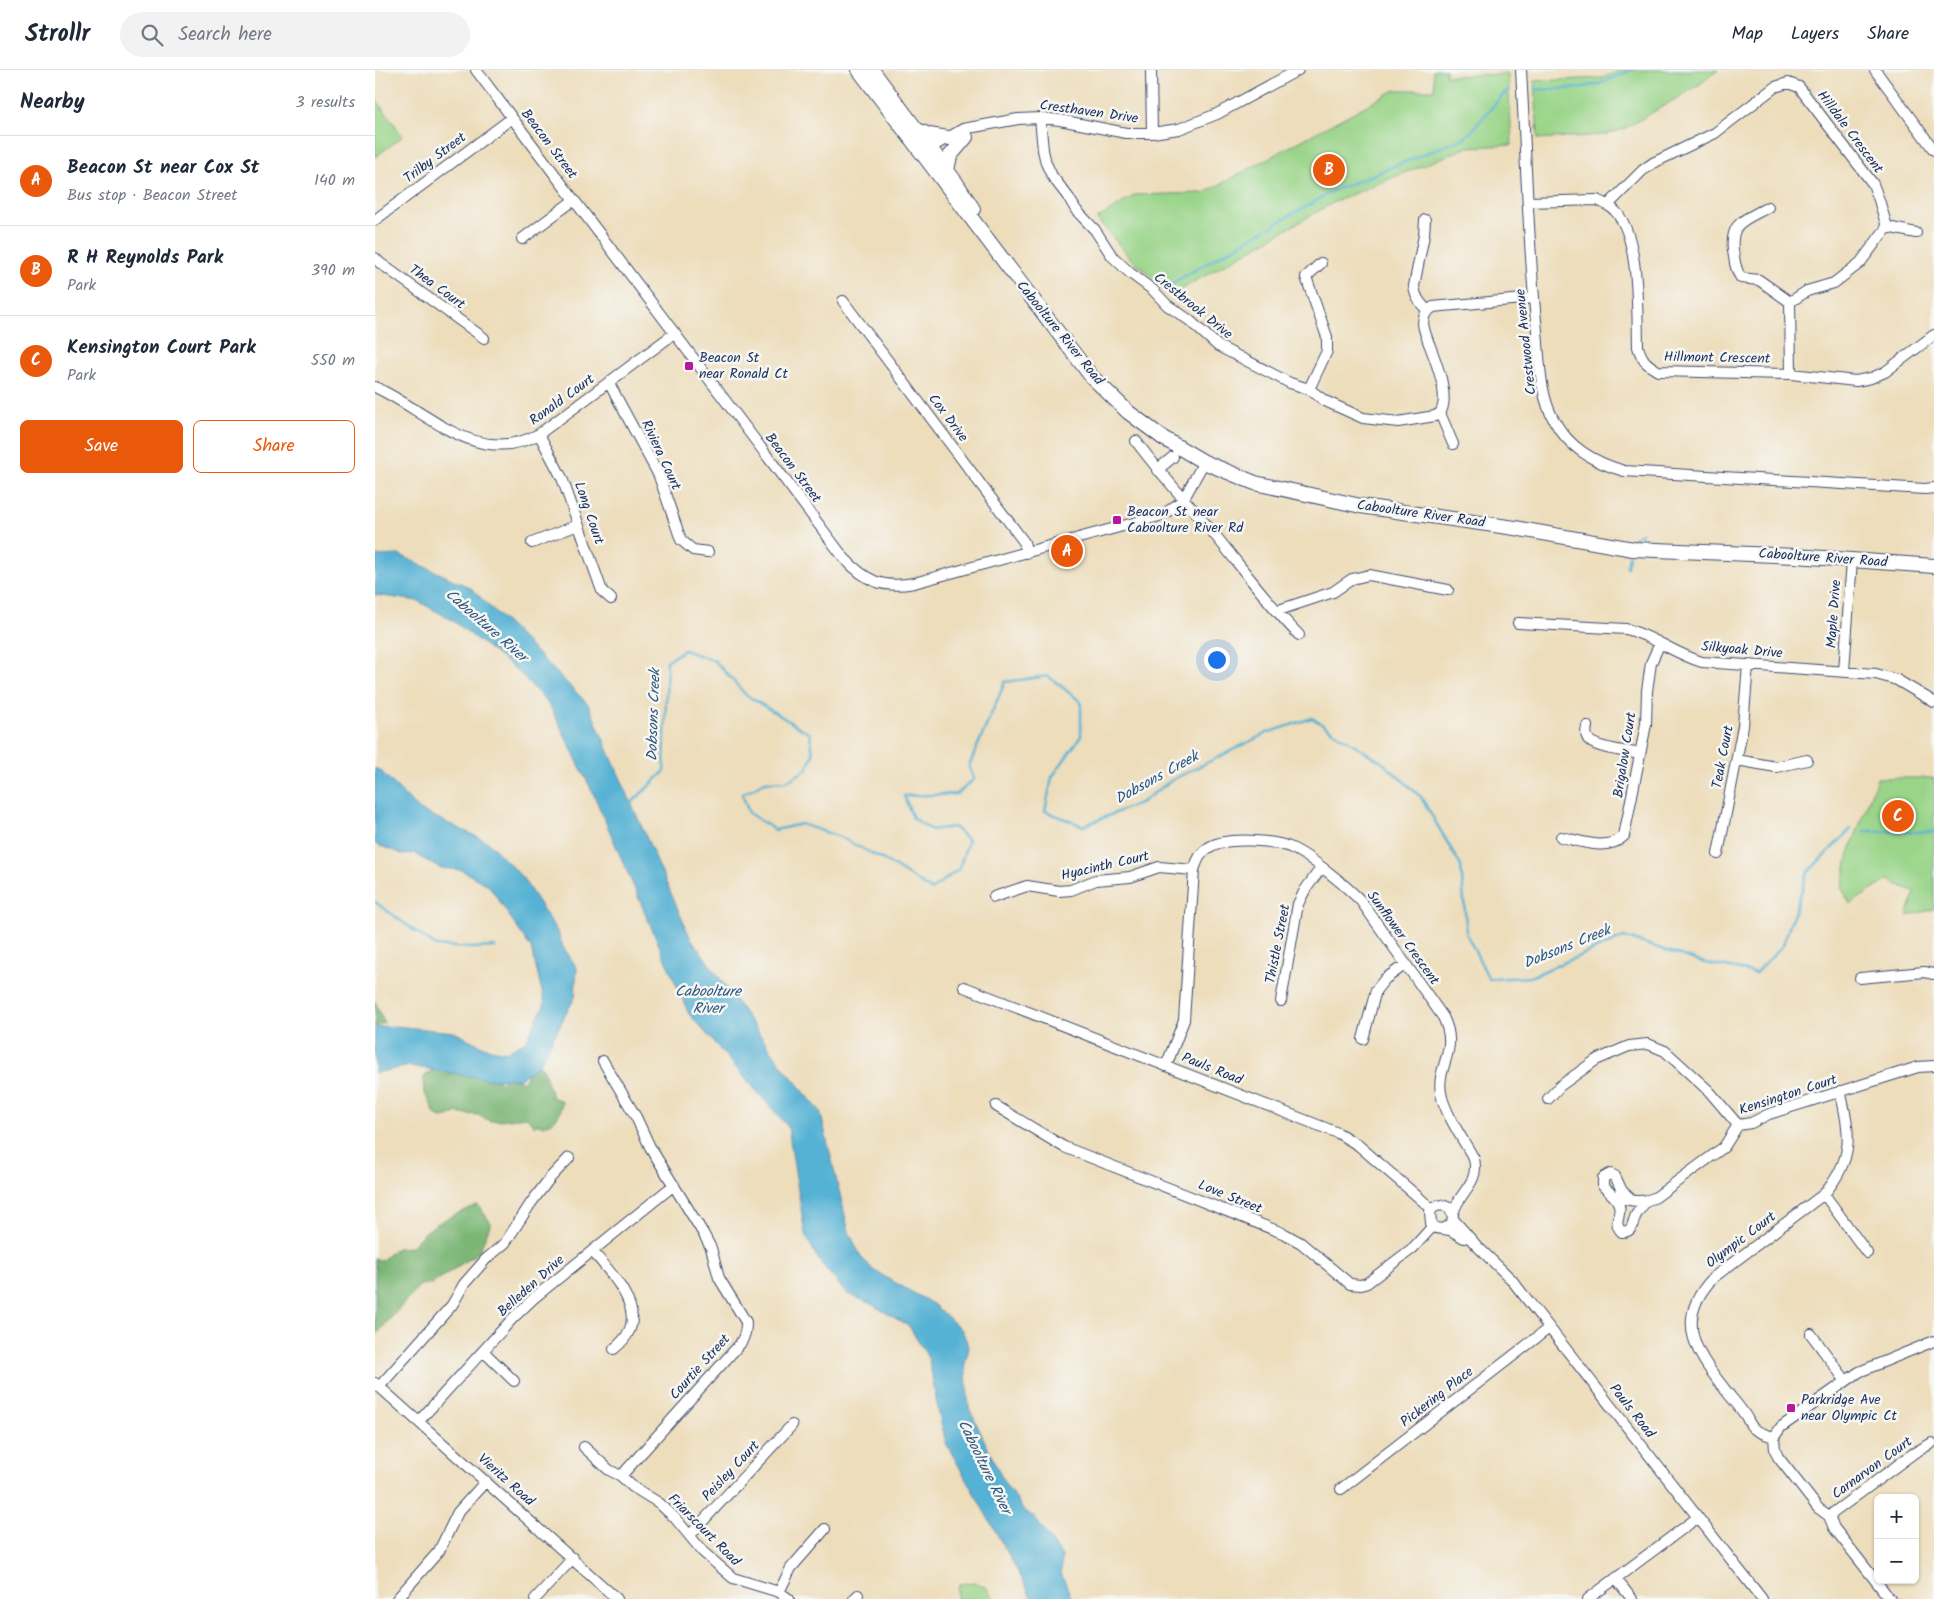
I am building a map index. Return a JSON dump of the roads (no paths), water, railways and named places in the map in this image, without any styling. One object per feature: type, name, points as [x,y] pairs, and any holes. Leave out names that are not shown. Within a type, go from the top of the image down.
[{"type":"main road","name":"Caboolture River Road","points":[[859,70],[928,153],[1001,258],[1091,376],[1128,412],[1163,438],[1204,462],[1255,483],[1361,506],[1515,528],[1633,549],[1934,566]]},
{"type":"main road","name":"Caboolture River Road","points":[[872,70],[917,129],[928,153],[947,170],[1001,258]]},
{"type":"main road","points":[[917,129],[948,138]]},
{"type":"main road","points":[[947,170],[952,152],[966,137]]},
{"type":"street","name":"Beacon Street","points":[[476,70],[844,558],[857,572],[869,579],[882,584],[898,586],[1027,553],[1163,515],[1183,500],[1204,462]]},
{"type":"street","points":[[1151,70],[1152,133]]},
{"type":"street","name":"Cresthaven Drive","points":[[928,153],[963,129],[1007,120],[1040,118],[1061,120],[1114,132],[1152,133],[1179,129],[1204,120],[1298,70]]},
{"type":"street","name":"Crestwood Avenue","points":[[1521,70],[1533,298],[1543,390],[1555,422],[1564,435],[1577,448],[1605,465],[1624,471],[1934,488]]},
{"type":"street","points":[[1875,70],[1934,150]]},
{"type":"street","name":"Hilldale Crescent","points":[[1607,204],[1653,163],[1715,133],[1775,87],[1788,83],[1799,87],[1873,184],[1887,227]]},
{"type":"street","name":"Trilby Street","points":[[375,220],[512,118]]},
{"type":"street","name":"Crestbrook Drive","points":[[1040,118],[1043,150],[1052,176],[1076,210],[1095,230],[1112,256],[1167,305],[1189,320],[1218,346],[1290,383],[1309,389],[1325,401],[1363,418],[1398,422],[1435,416],[1440,413]]},
{"type":"street","name":"Cresthaven Drive","points":[[928,153],[966,137],[983,126]]},
{"type":"street","points":[[1528,202],[1585,199],[1597,200],[1607,204]]},
{"type":"street","points":[[522,239],[574,200]]},
{"type":"street","name":"Hillmont Crescent","points":[[1607,204],[1617,213],[1631,245],[1638,347],[1641,357],[1645,364],[1658,371],[1791,374],[1856,381],[1871,378],[1885,372],[1934,335]]},
{"type":"street","points":[[1768,207],[1734,229],[1732,237],[1735,269],[1741,278],[1759,280],[1790,302]]},
{"type":"street","points":[[1425,220],[1425,234],[1414,286],[1419,302],[1428,311]]},
{"type":"street","points":[[1790,302],[1807,291],[1834,283],[1860,263],[1887,227],[1916,233]]},
{"type":"street","name":"Thea Court","points":[[375,258],[484,338]]},
{"type":"street","points":[[1309,389],[1327,352],[1327,337],[1306,277],[1321,263]]},
{"type":"street","points":[[1453,444],[1440,413],[1445,399],[1424,329],[1423,319],[1433,307],[1533,298]]},
{"type":"street","name":"Cox Drive","points":[[843,301],[1024,542],[1027,553]]},
{"type":"street","points":[[1790,302],[1791,374]]},
{"type":"street","name":"Ronald Court","points":[[375,387],[461,437],[473,442],[501,446],[519,444],[539,434],[675,333]]},
{"type":"street","name":"Riviera Court","points":[[609,383],[659,476],[681,540],[693,550],[708,552]]},
{"type":"street","name":"Long Court","points":[[539,434],[562,478],[602,591],[611,599]]},
{"type":"street","points":[[1136,440],[1157,470],[1195,511],[1276,611],[1299,635]]},
{"type":"street","points":[[1157,470],[1173,457]]},
{"type":"street","points":[[532,543],[578,525]]},
{"type":"street","name":"Maple Drive","points":[[1845,671],[1852,560]]},
{"type":"street","points":[[1276,611],[1333,592],[1352,579],[1369,575],[1449,590]]},
{"type":"street","name":"Silkyoak Drive","points":[[1518,623],[1626,629],[1641,633],[1687,657],[1702,662],[1877,674],[1897,680],[1934,702]]},
{"type":"street","name":"Brigalow Court","points":[[1561,837],[1605,845],[1620,841],[1624,836],[1627,829],[1646,724],[1647,691],[1651,663],[1660,643]]},
{"type":"street","name":"Teak Court","points":[[1718,854],[1743,726],[1748,665]]},
{"type":"street","points":[[1587,726],[1586,735],[1589,740],[1598,746],[1640,754]]},
{"type":"street","points":[[1737,760],[1776,767],[1807,760]]},
{"type":"street","name":"Sunflower Crescent","points":[[1166,1066],[1184,1020],[1194,870],[1199,857],[1207,848],[1227,841],[1275,844],[1297,850],[1348,888],[1361,901],[1443,1017],[1448,1027],[1449,1046],[1440,1092],[1474,1159],[1476,1168],[1475,1176],[1456,1204],[1453,1216]]},
{"type":"street","name":"Hyacinth Court","points":[[994,897],[1027,886],[1059,891],[1071,890],[1096,880],[1130,877],[1159,867],[1194,870]]},
{"type":"street","name":"Thistle Street","points":[[1281,1001],[1298,904],[1305,890],[1321,868]]},
{"type":"street","points":[[1363,1040],[1376,990],[1385,979],[1406,964]]},
{"type":"street","points":[[1860,978],[1923,972],[1934,974]]},
{"type":"street","name":"Pauls Road","points":[[964,987],[1338,1133],[1358,1145],[1432,1209]]},
{"type":"street","points":[[1548,1099],[1560,1086],[1597,1060],[1629,1046],[1648,1044],[1665,1051],[1709,1091],[1738,1124]]},
{"type":"street","name":"Courtie Street","points":[[603,1061],[711,1248],[719,1278],[725,1291],[746,1322],[745,1336],[741,1344],[621,1476]]},
{"type":"street","name":"Kensington Court","points":[[1632,1200],[1623,1191],[1615,1176],[1606,1175],[1602,1182],[1603,1186],[1613,1195],[1619,1205],[1617,1226],[1622,1232],[1629,1231],[1635,1216],[1646,1201],[1656,1197],[1724,1147],[1738,1124],[1751,1124],[1769,1114],[1918,1068],[1934,1066]]},
{"type":"street","name":"Olympic Court","points":[[1774,1437],[1753,1428],[1705,1364],[1697,1350],[1692,1333],[1692,1319],[1696,1303],[1703,1288],[1714,1277],[1824,1194],[1839,1174],[1848,1152],[1849,1136],[1840,1092]]},
{"type":"street","name":"Love Street","points":[[996,1106],[1064,1147],[1285,1234],[1301,1243],[1350,1284],[1361,1285],[1367,1283],[1413,1248],[1433,1226]]},
{"type":"street","points":[[377,1385],[452,1305],[468,1279],[486,1259],[505,1243],[531,1203],[550,1178],[569,1158]]},
{"type":"street","name":"Belleden Drive","points":[[419,1421],[535,1297],[674,1185]]},
{"type":"street","points":[[1443,1205],[1448,1207],[1453,1216],[1452,1223],[1444,1229],[1436,1228],[1429,1220],[1432,1209],[1435,1206],[1443,1205],[1466,1189]]},
{"type":"street","points":[[1824,1194],[1867,1253]]},
{"type":"street","points":[[1613,1195],[1632,1200],[1646,1201]]},
{"type":"street","name":"Pauls Road","points":[[1453,1216],[1476,1245],[1511,1279],[1762,1599]]},
{"type":"street","name":"Pauls Road","points":[[1444,1229],[1450,1230],[1476,1245]]},
{"type":"street","points":[[592,1250],[624,1290],[630,1308],[631,1328],[627,1336],[614,1349]]},
{"type":"street","name":"Pickering Place","points":[[1341,1489],[1549,1328]]},
{"type":"street","points":[[1811,1334],[1845,1380]]},
{"type":"street","points":[[1890,1599],[1834,1528],[1829,1516],[1818,1508],[1778,1457],[1775,1450],[1774,1437],[1781,1428],[1845,1380],[1877,1363],[1934,1341]]},
{"type":"street","points":[[483,1351],[514,1381]]},
{"type":"street","name":"Vieritz Road","points":[[377,1385],[617,1599]]},
{"type":"street","name":"Peisley Court","points":[[690,1535],[792,1425]]},
{"type":"street","name":"Carnarvon Court","points":[[1829,1516],[1914,1453],[1932,1443]]},
{"type":"street","name":"Friarscourt Road","points":[[584,1448],[609,1470],[621,1476],[633,1488],[659,1503],[690,1535],[703,1552],[733,1578],[779,1592],[789,1599]]},
{"type":"street","points":[[397,1599],[439,1551],[458,1512],[486,1481]]},
{"type":"street","points":[[1588,1599],[1697,1518]]},
{"type":"street","points":[[779,1592],[791,1568],[825,1530]]},
{"type":"street","points":[[535,1599],[573,1558]]},
{"type":"street","points":[[1616,1579],[1632,1599]]},
{"type":"water","name":"Caboolture River","points":[[400,555],[471,588],[588,704],[690,937],[784,1068],[820,1111],[849,1232],[861,1257],[873,1270],[933,1304],[962,1330],[969,1348],[965,1363],[969,1408],[1004,1482],[1024,1510],[1034,1517],[1062,1556],[1061,1573],[1072,1599],[1031,1599],[1026,1586],[946,1443],[929,1359],[909,1326],[869,1303],[846,1293],[819,1261],[805,1234],[788,1127],[689,1014],[593,793],[550,706],[519,672],[452,620],[418,601],[375,595],[375,556]]},
{"type":"water","points":[[375,768],[382,772],[420,810],[488,842],[522,877],[558,933],[563,947],[577,968],[575,997],[538,1066],[519,1079],[486,1079],[410,1066],[375,1073],[375,1027],[395,1026],[454,1032],[486,1048],[506,1052],[526,1041],[545,1003],[531,948],[489,886],[461,870],[439,868],[414,853],[405,855],[375,844]]},
{"type":"waterway","points":[[1536,90],[1577,88],[1599,84],[1631,70]]},
{"type":"waterway","points":[[1270,227],[1333,191],[1466,137],[1501,97],[1509,91]]},
{"type":"waterway","points":[[1171,284],[1266,229]]},
{"type":"waterway","points":[[1631,541],[1641,533]]},
{"type":"waterway","points":[[1627,567],[1629,556]]},
{"type":"waterway","name":"Dobsons Creek","points":[[629,805],[664,772],[667,661],[684,650],[715,661],[746,695],[810,734],[813,755],[806,770],[787,781],[765,782],[742,794],[749,813],[775,830],[801,824],[840,837],[888,862],[931,890],[959,869],[968,840],[954,827],[931,830],[913,818],[904,796],[957,794],[974,779],[969,766],[1005,682],[1048,676],[1081,702],[1081,736],[1052,777],[1045,811],[1083,826],[1142,802],[1172,780],[1267,733],[1312,718],[1383,763],[1421,797],[1461,866],[1467,935],[1489,979],[1530,977],[1624,937],[1705,963],[1756,973],[1783,945],[1808,872],[1851,829]]},
{"type":"waterway","name":"Dobsons Creek","points":[[1864,831],[1934,832]]},
{"type":"waterway","points":[[375,902],[436,946],[495,947]]},
{"type":"place","name":"R H Reynolds Park","points":[[1329,170]]},
{"type":"place","name":"Beacon St near Ronald Ct","points":[[689,366]]},
{"type":"place","name":"Beacon St near Caboolture River Rd","points":[[1117,520]]},
{"type":"place","name":"Beacon St near Cox St","points":[[1067,551]]},
{"type":"place","name":"Kensington Court Park","points":[[1898,816]]},
{"type":"place","name":"Parkridge Ave near Olympic Ct","points":[[1791,1408]]}]
